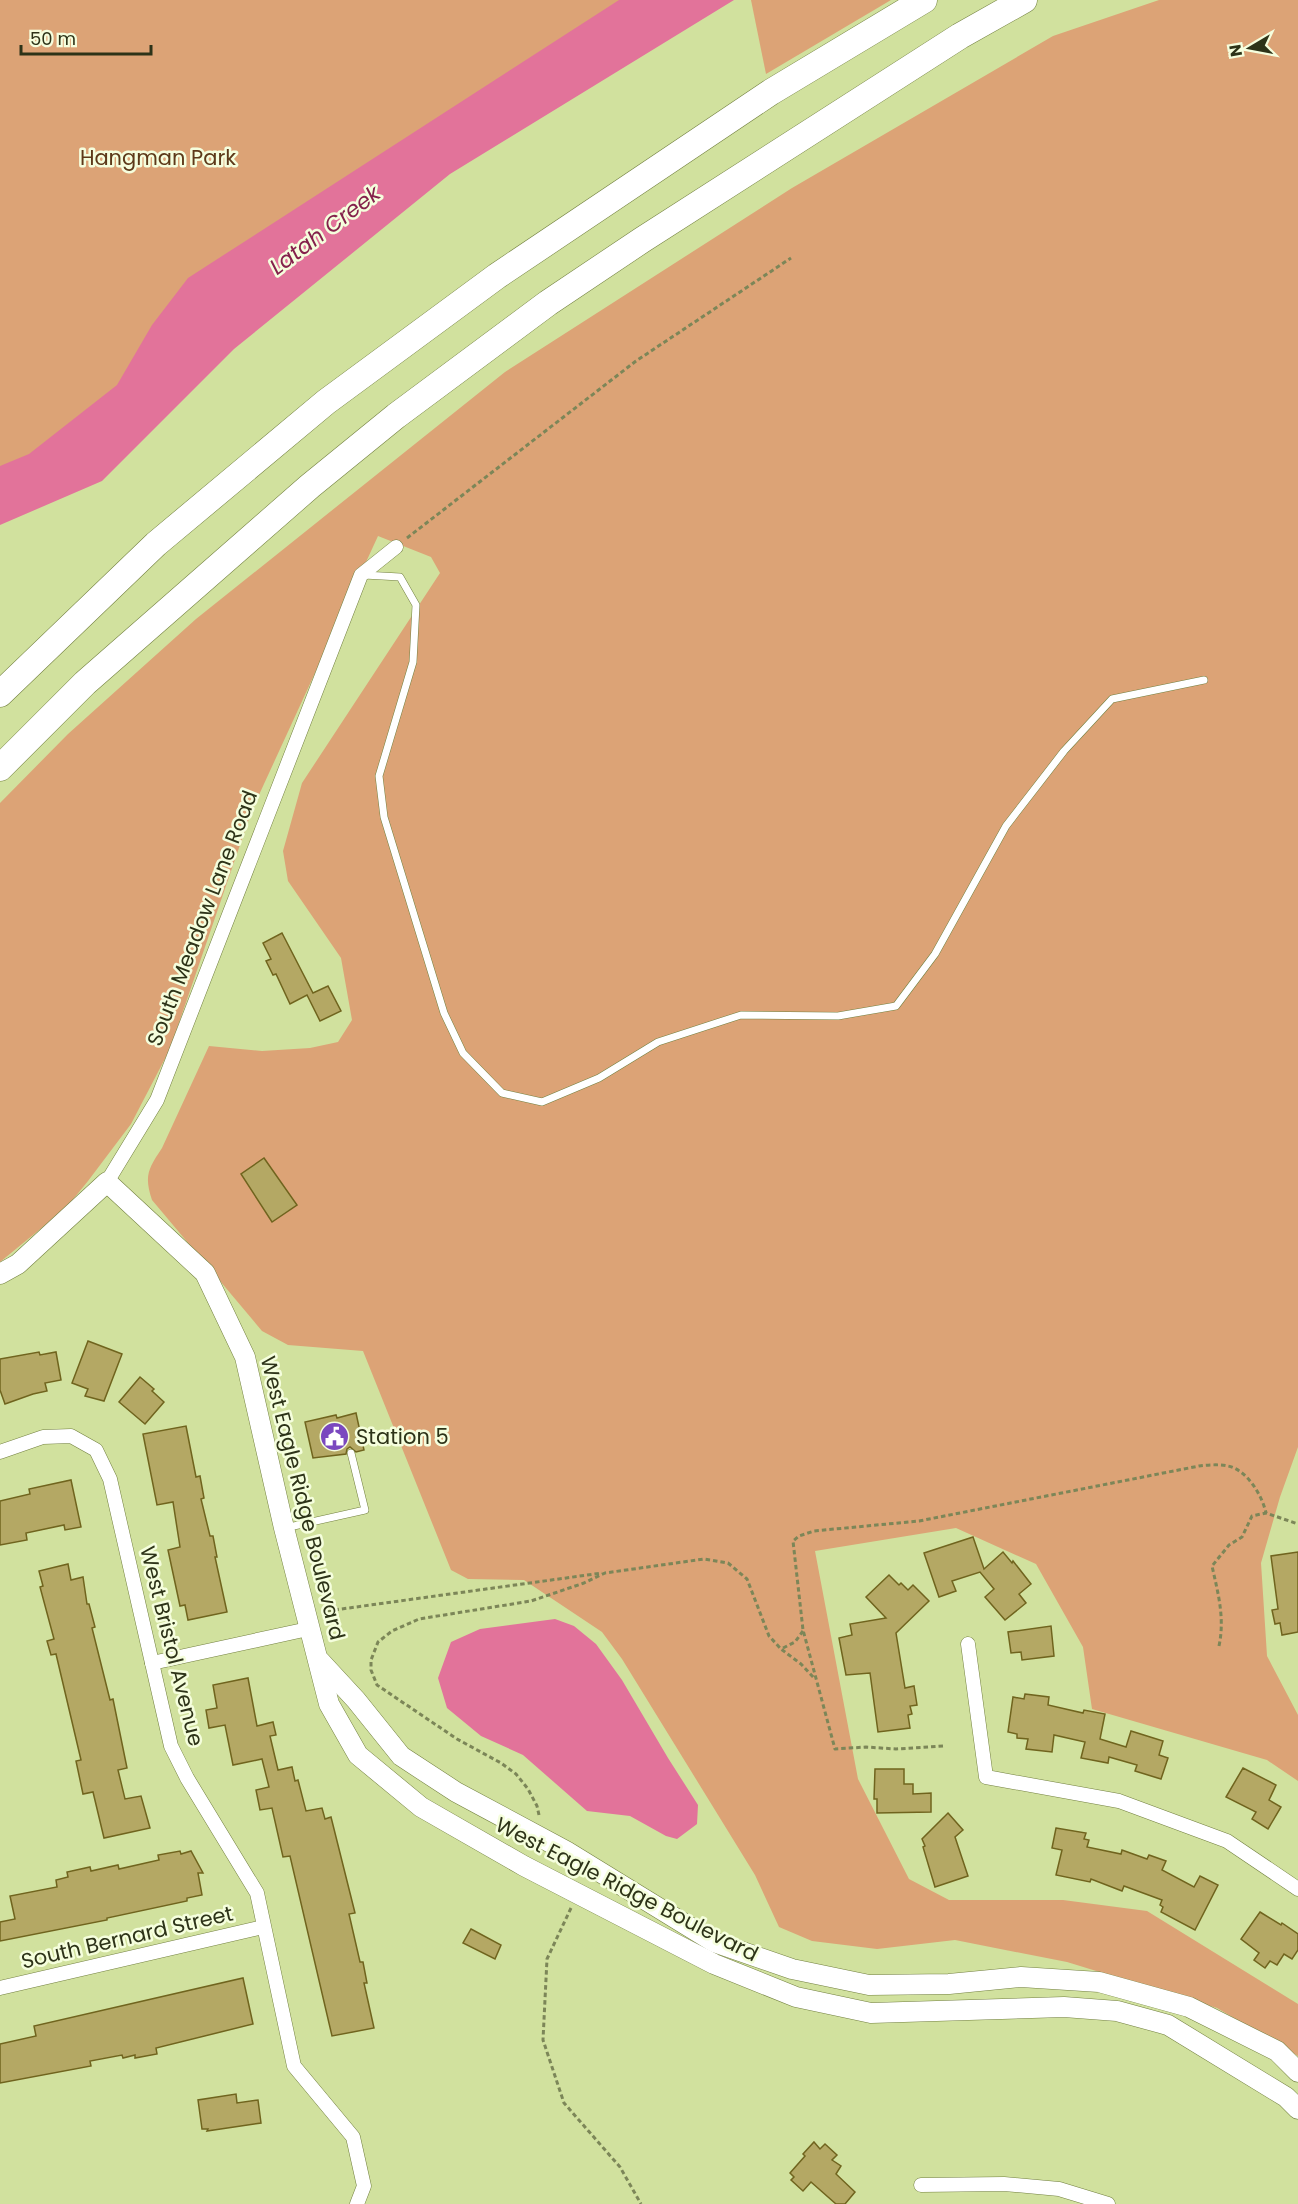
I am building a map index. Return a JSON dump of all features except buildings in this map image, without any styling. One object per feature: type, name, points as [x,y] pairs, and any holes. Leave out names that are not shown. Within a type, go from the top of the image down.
[{"type":"highway","points":[[0,694],[156,544],[326,402],[507,269],[771,92],[924,0]]},
{"type":"highway","points":[[0,768],[85,683],[310,486],[396,416],[548,303],[642,240],[960,36],[1024,0]]},
{"type":"street","name":"South Meadow Lane Road","points":[[0,1274],[18,1264],[107,1182],[157,1100],[361,575],[396,546]]},
{"type":"street","name":"West Eagle Ridge Boulevard","points":[[107,1182],[205,1273],[245,1357],[308,1629],[329,1704],[358,1755],[421,1807],[524,1866],[714,1964],[796,1997],[871,2013],[1064,2007],[1118,2011],[1168,2025],[1286,2097],[1298,2109]]},
{"type":"street","name":"West Bristol Avenue","points":[[0,1452],[43,1437],[71,1436],[96,1450],[110,1479],[171,1746],[187,1778],[257,1893],[294,2066],[353,2137],[364,2186],[357,2204]]},
{"type":"street","points":[[152,1663],[308,1629]]},
{"type":"street","points":[[968,1644],[986,1777],[1119,1801],[1227,1841],[1298,1889]]},
{"type":"street","name":"West Eagle Ridge Boulevard","points":[[318,1660],[356,1700],[401,1756],[456,1792],[566,1851],[714,1942],[792,1969],[869,1984],[949,1984],[1021,1977],[1099,1982],[1189,2007],[1277,2051],[1298,2072]]},
{"type":"street","name":"South Bernard Street","points":[[0,1988],[263,1927]]},
{"type":"street","points":[[921,2185],[1004,2184],[1059,2189],[1108,2204]]},
{"type":"lane","points":[[361,575],[400,577],[416,605],[413,662],[379,776],[384,817],[444,1013],[463,1053],[502,1093],[542,1102],[599,1078],[658,1042],[741,1015],[838,1016],[896,1006],[935,954],[1006,826],[1064,750],[1112,699],[1204,680]]},
{"type":"lane","points":[[284,1528],[365,1510],[351,1453]]},
{"type":"path","points":[[396,546],[636,361],[791,258]]},
{"type":"path","points":[[943,1746],[836,1749],[803,1630],[793,1541],[799,1536],[814,1531],[919,1521],[1199,1466],[1226,1465],[1240,1470],[1263,1501],[1266,1513]]},
{"type":"path","points":[[1219,1646],[1222,1630],[1220,1602],[1212,1566],[1229,1545],[1242,1537],[1252,1516],[1266,1513],[1298,1524]]},
{"type":"path","points":[[327,1611],[704,1559],[728,1563],[747,1579],[769,1636],[816,1680]]},
{"type":"path","points":[[540,1824],[537,1806],[516,1774],[458,1739],[378,1685],[371,1670],[371,1660],[378,1641],[392,1631],[419,1619],[531,1601],[584,1583],[605,1573]]},
{"type":"path","points":[[781,1649],[795,1642],[803,1630]]},
{"type":"path","points":[[578,1894],[547,1959],[543,2040],[564,2103],[620,2168],[641,2204]]},
{"type":"green space","name":"Hangman Park","points":[[0,0],[676,0],[0,490]]},
{"type":"green space","points":[[751,0],[891,0],[766,74]]},
{"type":"green space","points":[[1159,0],[1298,0],[1298,1447],[1280,1497],[1261,1563],[1267,1656],[1298,1715],[1298,1781],[1267,1760],[1092,1709],[1083,1647],[1036,1564],[956,1528],[815,1551],[858,1779],[909,1879],[949,1900],[1063,1900],[1147,1911],[1298,2004],[1298,2056],[1217,2008],[1067,1962],[955,1940],[877,1949],[812,1941],[779,1927],[755,1875],[622,1659],[602,1632],[524,1580],[468,1579],[451,1570],[363,1351],[288,1345],[262,1331],[152,1200],[148,1185],[151,1167],[209,1046],[262,1051],[310,1048],[338,1042],[352,1020],[341,958],[288,881],[283,851],[302,783],[440,573],[431,557],[378,536],[252,810],[170,1049],[131,1124],[66,1208],[0,1262],[0,803],[68,734],[196,619],[505,372],[792,188],[1053,36]]},
{"type":"water","name":"Latah Creek","points":[[619,0],[734,0],[450,174],[234,349],[102,481],[0,525],[0,466],[29,454],[117,385],[152,325],[188,278]]},
{"type":"water","points":[[555,1619],[574,1626],[596,1644],[622,1680],[698,1805],[697,1824],[677,1839],[666,1836],[630,1816],[587,1811],[523,1755],[481,1736],[447,1708],[438,1678],[451,1642],[480,1629]]},
{"type":"place","name":"Station 5","points":[[335,1436]]}]
